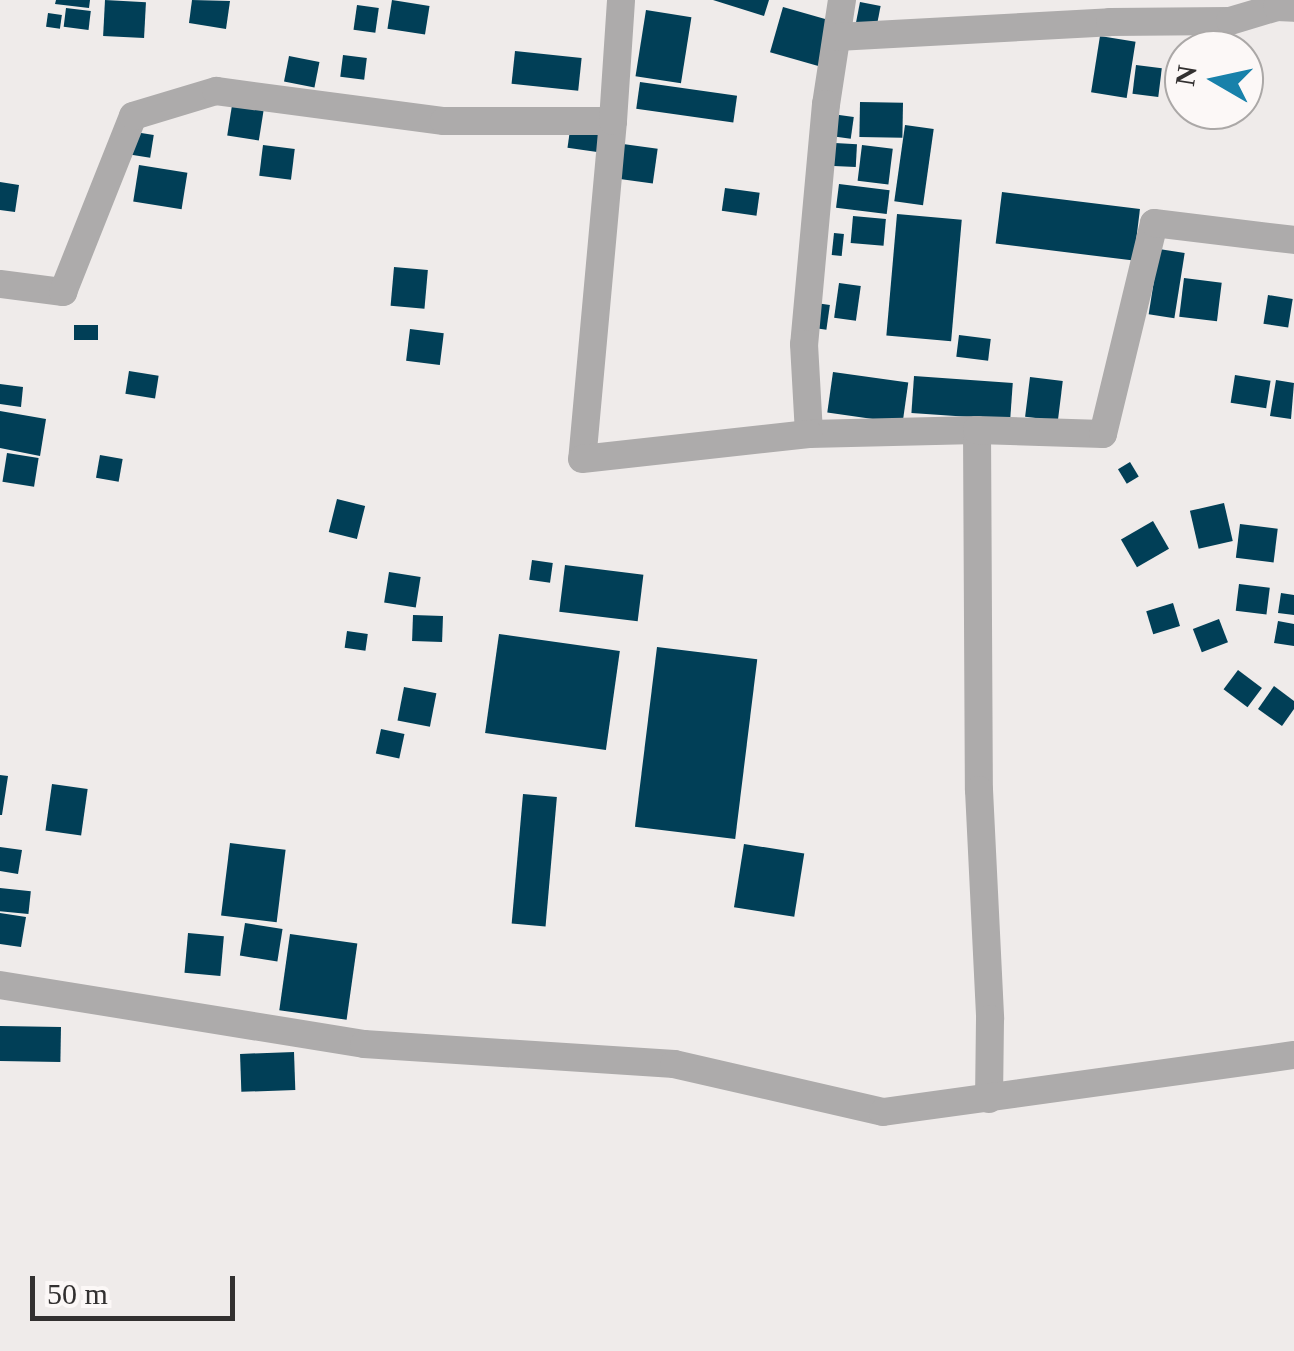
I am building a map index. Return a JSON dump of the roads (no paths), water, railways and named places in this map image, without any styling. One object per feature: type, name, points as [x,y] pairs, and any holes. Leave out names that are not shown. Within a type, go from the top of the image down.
[{"type":"street","points":[[621,0],[582,458],[808,434],[977,430],[1103,434],[1154,223],[1294,240]]},
{"type":"street","points":[[808,434],[804,344],[826,104],[842,0]]},
{"type":"street","points":[[837,37],[1110,22],[1230,21],[1277,7],[1294,8]]},
{"type":"street","points":[[0,284],[62,292],[133,116],[216,91],[444,121],[613,121]]},
{"type":"street","points":[[977,430],[980,790],[990,1019],[989,1099]]},
{"type":"street","points":[[0,985],[364,1044],[674,1064],[883,1112],[1294,1055]]}]
